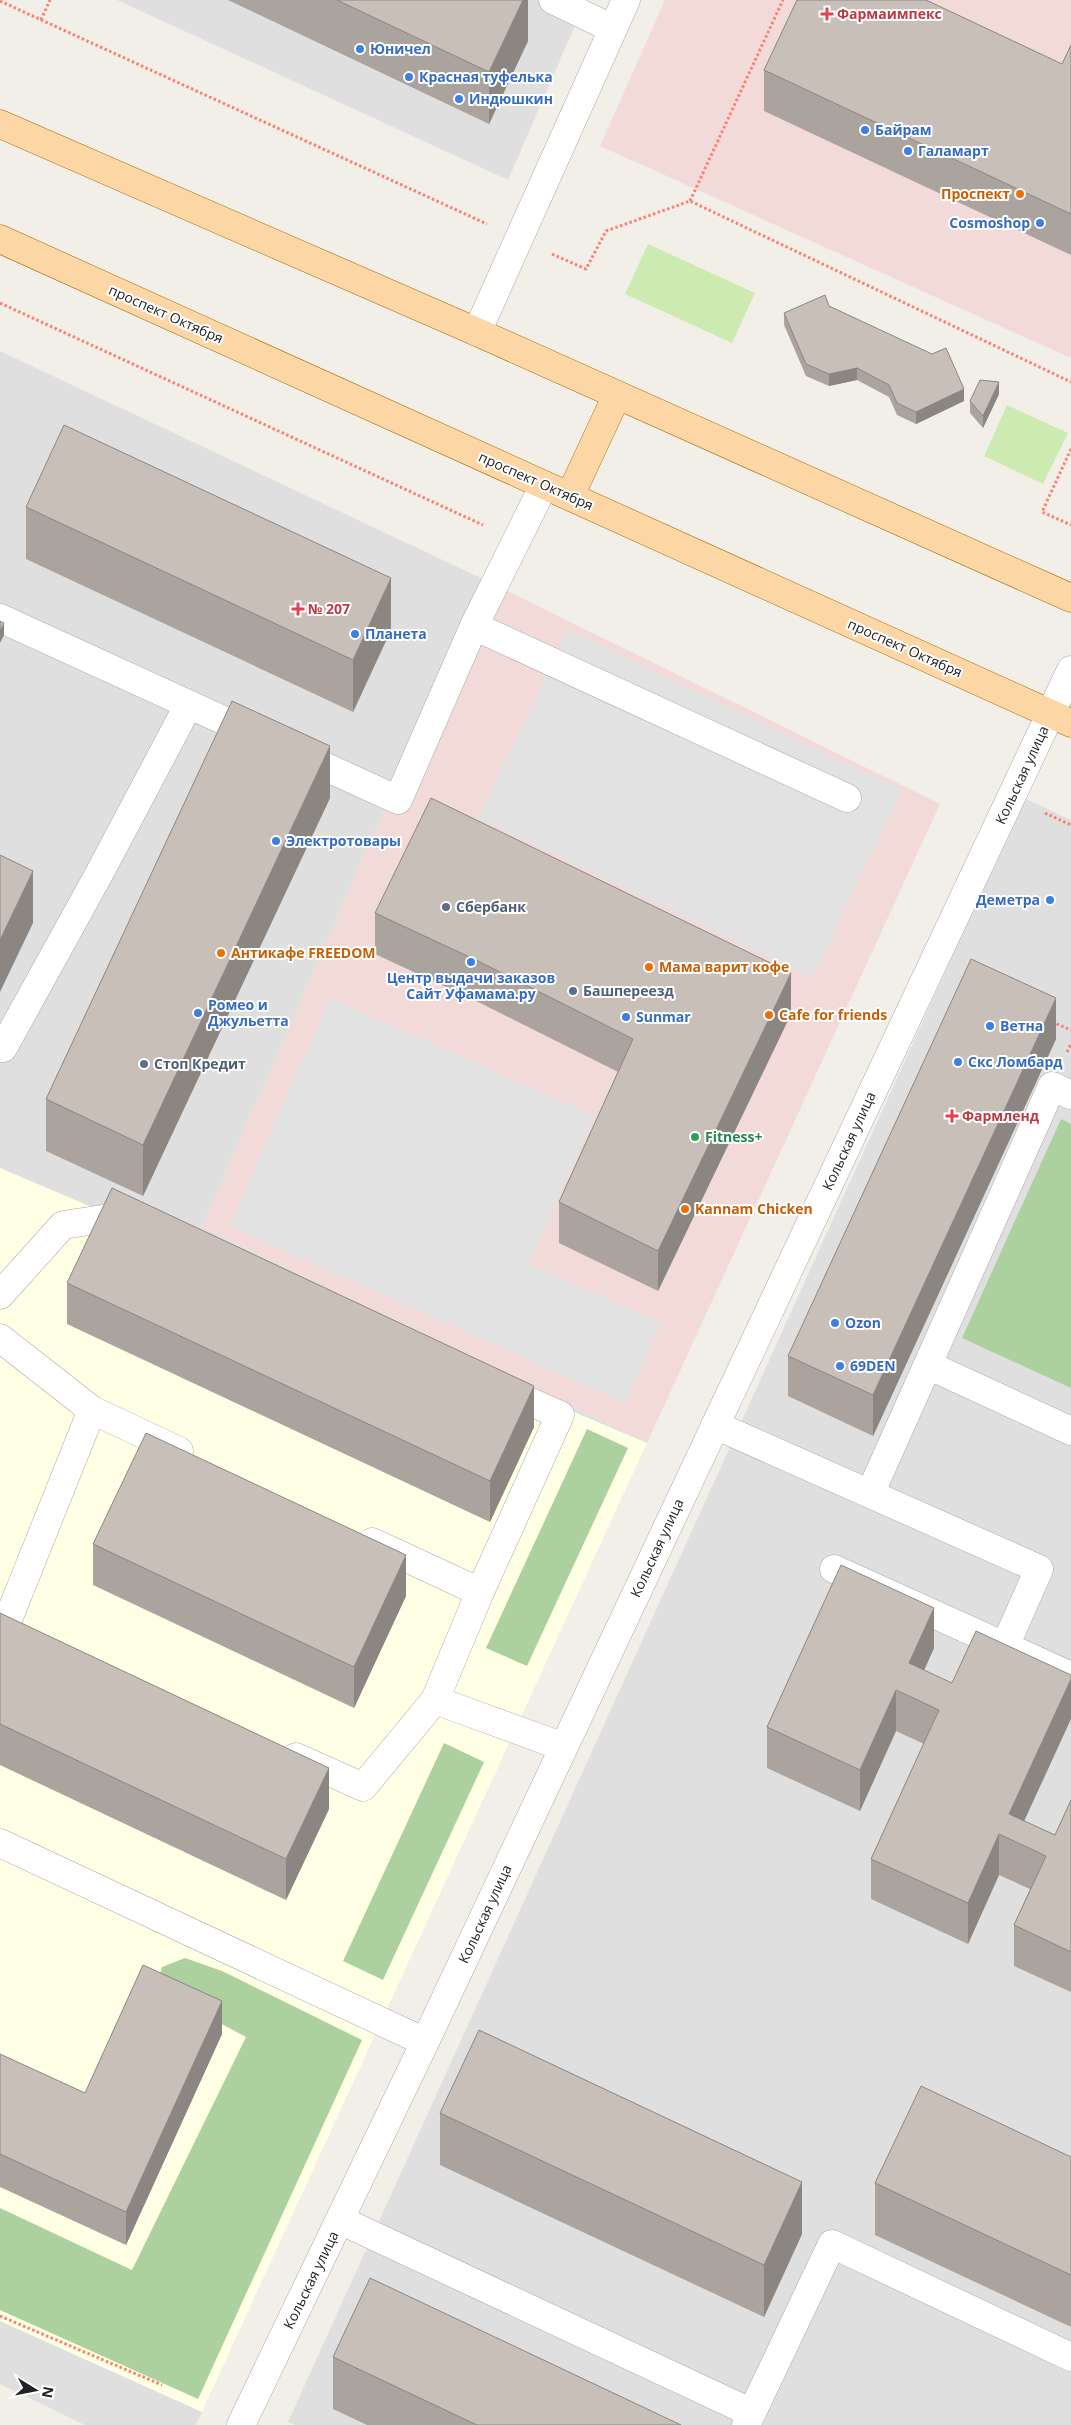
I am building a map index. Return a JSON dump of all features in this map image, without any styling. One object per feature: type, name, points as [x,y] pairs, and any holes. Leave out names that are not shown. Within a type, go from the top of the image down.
[{"type":"main road","points":[[0,124],[477,332],[1071,598]]},
{"type":"main road","name":"проспект Октября","points":[[0,239],[1061,719]]},
{"type":"main road","points":[[570,496],[617,395]]},
{"type":"street","points":[[553,0],[613,29]]},
{"type":"street","points":[[477,332],[626,0]]},
{"type":"street","points":[[0,618],[398,800],[474,626],[544,485]]},
{"type":"street","points":[[474,626],[847,798]]},
{"type":"street","name":"Кольская улица","points":[[241,2425],[425,2042],[715,1425],[1061,719],[1071,670]]},
{"type":"street","points":[[0,1047],[3,1048],[100,874],[189,704]]},
{"type":"street","points":[[870,1494],[1052,1086],[1071,1095]]},
{"type":"street","points":[[0,1295],[63,1225],[116,1217],[153,1233]]},
{"type":"street","points":[[0,1338],[92,1410],[200,1461]]},
{"type":"street","points":[[928,1365],[1071,1431]]},
{"type":"street","points":[[274,1747],[363,1787],[435,1700],[480,1592],[560,1415],[478,1379]]},
{"type":"street","points":[[32,1639],[3,1625],[92,1410]]},
{"type":"street","points":[[715,1425],[1039,1569],[1005,1646]]},
{"type":"street","points":[[353,1533],[480,1592]]},
{"type":"street","points":[[834,1569],[1071,1676]]},
{"type":"street","points":[[435,1700],[564,1747]]},
{"type":"street","points":[[0,1843],[425,2042]]},
{"type":"street","points":[[340,2220],[749,2419],[832,2244],[1071,2357]]},
{"type":"path","points":[[41,20],[50,0]]},
{"type":"path","points":[[690,201],[783,0]]},
{"type":"path","points":[[0,1],[586,269],[606,231],[690,201],[1071,382]]},
{"type":"path","points":[[0,303],[517,540]]},
{"type":"path","points":[[1071,448],[1042,512],[1071,525]]},
{"type":"path","points":[[1045,813],[1071,825]]},
{"type":"path","points":[[1045,1019],[1071,1030]]},
{"type":"path","points":[[0,2316],[162,2385]]},
{"type":"shaded area","points":[[117,0],[586,0],[508,180]]},
{"type":"shaded area","points":[[665,0],[1071,0],[1071,358],[600,146]]},
{"type":"shaded area","points":[[0,351],[485,580],[202,1227],[647,1443],[196,2425],[85,2425],[0,2384]]},
{"type":"shaded area","points":[[485,580],[940,804],[647,1443],[202,1227]]},
{"type":"shaded area","points":[[568,630],[902,790],[812,978],[478,818]]},
{"type":"shaded area","points":[[1024,798],[1071,820],[1071,2425],[295,2425],[288,2422]]},
{"type":"shaded area","points":[[330,998],[595,1116],[529,1264],[661,1323],[625,1403],[229,1226]]},
{"type":"shaded area","points":[[0,1168],[647,1443],[202,2412],[0,2321]]},
{"type":"green space","points":[[648,244],[755,293],[732,343],[625,294]]},
{"type":"green space","points":[[1007,405],[1068,433],[1043,484],[984,456]]},
{"type":"green space","points":[[1061,1119],[1071,1124],[1071,1388],[962,1338]]},
{"type":"green space","points":[[587,1429],[628,1448],[527,1666],[486,1648]]},
{"type":"green space","points":[[444,1743],[484,1762],[383,1980],[343,1961]]},
{"type":"green space","points":[[185,1958],[222,1971],[362,2040],[198,2399],[0,2310],[0,2208],[132,2270],[246,2037],[156,1989],[162,1967]]},
{"type":"building","points":[[337,0],[523,0],[489,72]]},
{"type":"building","points":[[797,0],[926,0],[1062,64],[1071,45],[1071,214],[764,70]]},
{"type":"building","points":[[825,295],[829,306],[932,354],[946,348],[964,389],[916,412],[897,403],[889,385],[857,368],[829,374],[806,364],[784,313]]},
{"type":"building","points":[[980,380],[999,382],[983,416],[970,401]]},
{"type":"building","points":[[64,425],[391,578],[353,660],[26,507]]},
{"type":"building","points":[[0,621],[4,623],[0,631]]},
{"type":"building","points":[[232,701],[330,746],[143,1145],[46,1099]]},
{"type":"building","points":[[431,798],[791,973],[658,1251],[559,1202],[633,1039],[476,960],[375,913]]},
{"type":"building","points":[[0,855],[33,871],[0,940]]},
{"type":"building","points":[[971,959],[1056,998],[873,1395],[788,1356]]},
{"type":"building","points":[[112,1188],[534,1386],[490,1481],[67,1283]]},
{"type":"building","points":[[146,1433],[406,1555],[354,1667],[93,1544]]},
{"type":"building","points":[[841,1565],[934,1608],[909,1663],[952,1683],[976,1631],[1071,1675],[1071,1679],[1009,1814],[1055,1835],[1071,1800],[1071,1952],[1014,1925],[1046,1856],[999,1834],[968,1903],[871,1859],[939,1710],[896,1690],[860,1770],[767,1727]]},
{"type":"building","points":[[0,1613],[329,1768],[286,1859],[0,1724]]},
{"type":"building","points":[[143,1965],[222,2001],[126,2212],[0,2154],[0,2054],[85,2093]]},
{"type":"building","points":[[479,2030],[802,2182],[764,2265],[440,2113]]},
{"type":"building","points":[[921,2086],[1071,2157],[1071,2275],[875,2183]]},
{"type":"building","points":[[370,2278],[681,2425],[477,2425],[333,2357]]},
{"type":"place","name":"Фармаимпекс","points":[[827,14]]},
{"type":"place","name":"Юничел","points":[[360,49]]},
{"type":"place","name":"Красная туфелька","points":[[409,77]]},
{"type":"place","name":"Индюшкин","points":[[459,99]]},
{"type":"place","name":"Байрам","points":[[865,130]]},
{"type":"place","name":"Галамарт","points":[[908,151]]},
{"type":"place","name":"Проспект","points":[[1020,194]]},
{"type":"place","name":"Cosmoshop","points":[[1040,223]]},
{"type":"place","name":"№ 207","points":[[298,609]]},
{"type":"place","name":"Планета","points":[[355,634]]},
{"type":"place","name":"Электротовары","points":[[276,841]]},
{"type":"place","name":"Деметра","points":[[1050,900]]},
{"type":"place","name":"Сбербанк","points":[[446,907]]},
{"type":"place","name":"Антикафе FREEDOM","points":[[221,953]]},
{"type":"place","name":"Центр выдачи заказов Сайт Уфамама.ру","points":[[471,962]]},
{"type":"place","name":"Мама варит кофе","points":[[649,967]]},
{"type":"place","name":"Башпереезд","points":[[573,991]]},
{"type":"place","name":"Ромео и Джульетта","points":[[198,1013]]},
{"type":"place","name":"Cafe for friends","points":[[769,1015]]},
{"type":"place","name":"Sunmar","points":[[626,1017]]},
{"type":"place","name":"Ветна","points":[[990,1026]]},
{"type":"place","name":"Скс Ломбард","points":[[958,1062]]},
{"type":"place","name":"Стоп Кредит","points":[[144,1064]]},
{"type":"place","name":"Фармленд","points":[[952,1116]]},
{"type":"place","name":"Fitness+","points":[[695,1137]]},
{"type":"place","name":"Kannam Chicken","points":[[685,1209]]},
{"type":"place","name":"Ozon","points":[[835,1323]]},
{"type":"place","name":"69DEN","points":[[840,1366]]}]
